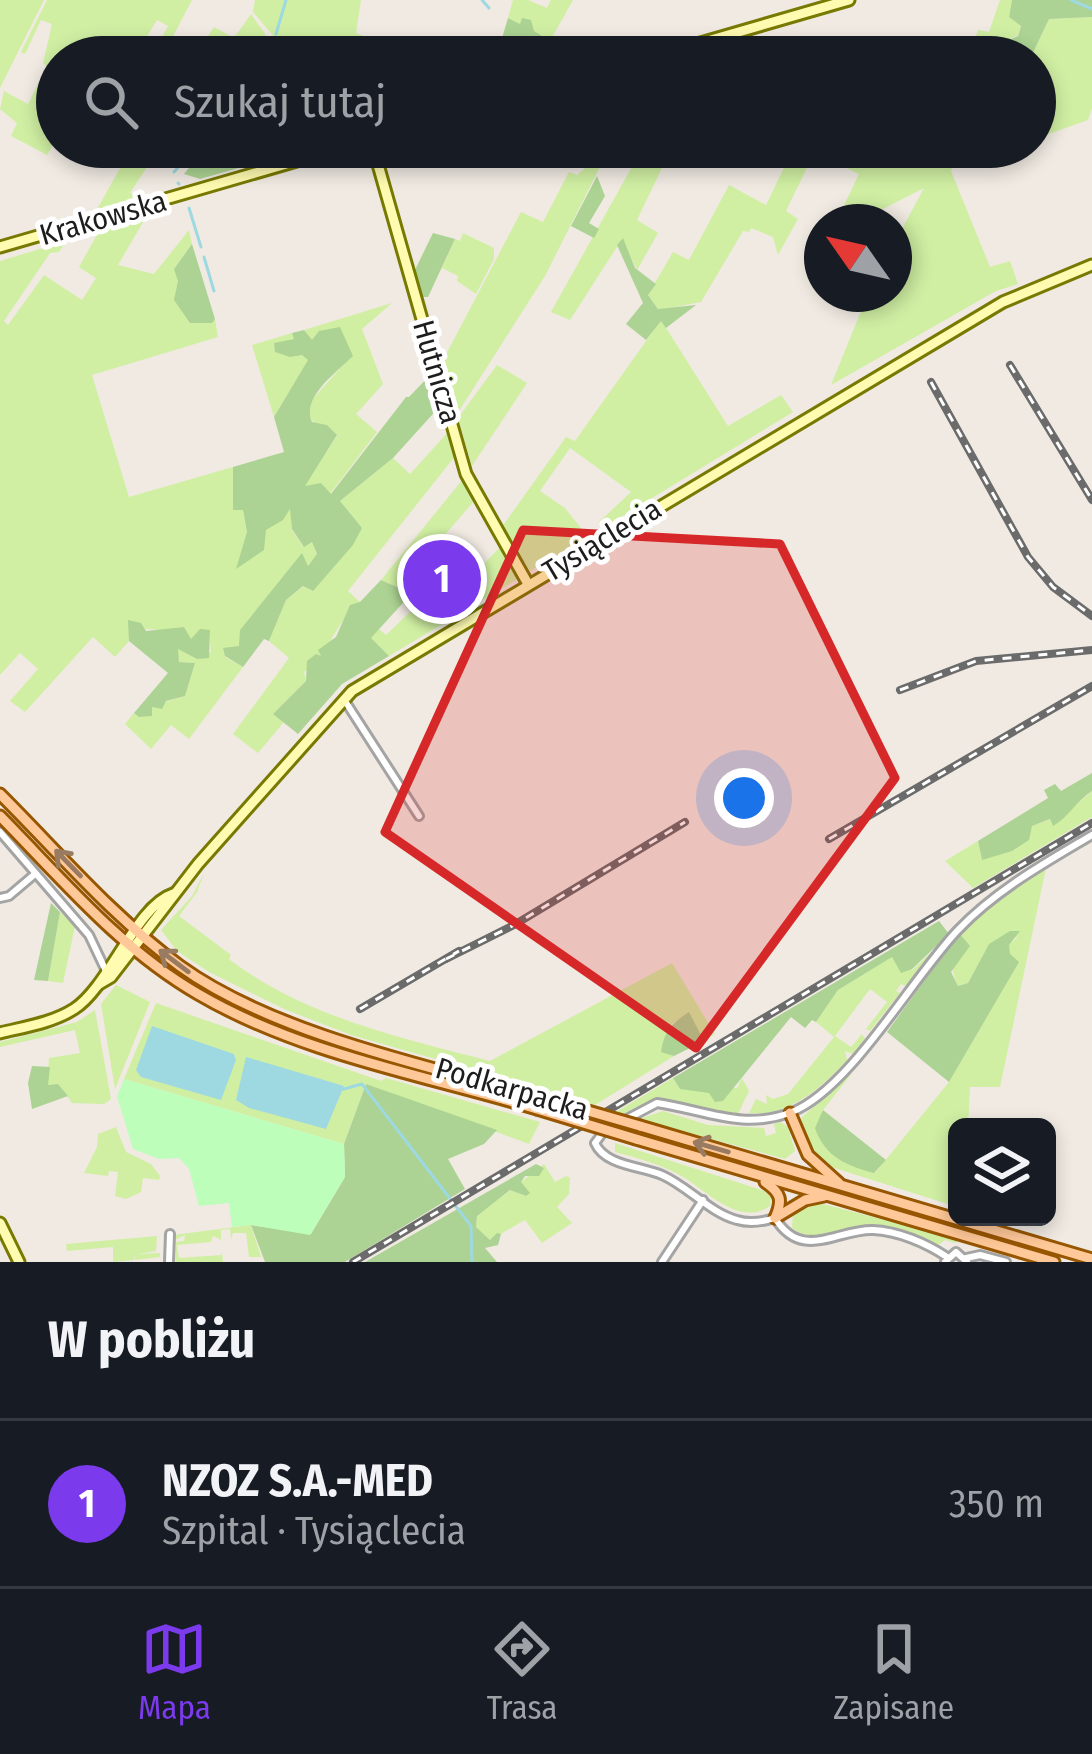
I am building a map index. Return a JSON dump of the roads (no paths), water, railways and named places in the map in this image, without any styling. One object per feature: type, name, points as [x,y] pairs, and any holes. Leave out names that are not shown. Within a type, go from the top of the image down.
[{"type":"main road","name":"Podkarpacka","points":[[0,794],[139,934],[207,984],[264,1013],[1092,1259]]},
{"type":"main road","name":"Podkarpacka","points":[[0,816],[130,945],[198,994],[273,1031],[1054,1262]]},
{"type":"main road","points":[[790,1113],[802,1146],[816,1166],[843,1187]]},
{"type":"main road","points":[[782,1168],[794,1162],[802,1146]]},
{"type":"main road","points":[[755,1175],[777,1190],[780,1207],[775,1219]]},
{"type":"main road","points":[[775,1219],[805,1200],[825,1196]]},
{"type":"street","points":[[725,36],[849,0]]},
{"type":"street","name":"Krakowska","points":[[0,247],[272,168]]},
{"type":"street","name":"Hutnicza","points":[[379,168],[466,474],[528,584]]},
{"type":"street","name":"Tysiąclecia","points":[[130,945],[164,896],[173,893],[343,698],[1003,302],[1092,265]]},
{"type":"street","points":[[343,698],[418,817]]},
{"type":"street","points":[[0,832],[89,935],[106,970]]},
{"type":"street","points":[[1006,1262],[980,1256],[966,1260],[959,1252],[946,1259],[934,1249],[878,1231],[864,1230],[826,1242],[800,1240],[775,1219],[740,1221],[657,1173],[609,1159],[597,1150],[596,1143],[604,1131],[657,1103],[734,1121],[790,1113],[826,1090],[983,904],[1092,835]]},
{"type":"street","points":[[0,898],[35,874]]},
{"type":"street","points":[[99,984],[130,945]]},
{"type":"street","points":[[0,1033],[75,1009],[111,977],[130,945]]},
{"type":"street","points":[[662,1262],[703,1200]]},
{"type":"street","points":[[0,1223],[19,1262]]},
{"type":"street","points":[[169,1262],[170,1234]]},
{"type":"street","points":[[929,1259],[934,1249]]},
{"type":"water","points":[[152,1026],[234,1054],[221,1100],[141,1077],[136,1070]]},
{"type":"water","points":[[246,1057],[344,1086],[326,1129],[249,1108],[236,1100]]},
{"type":"waterway","points":[[276,34],[286,0]]},
{"type":"waterway","points":[[482,0],[489,8]]},
{"type":"waterway","points":[[1071,0],[1092,9]]},
{"type":"waterway","points":[[174,172],[178,168]]},
{"type":"waterway","points":[[189,208],[201,247]]},
{"type":"waterway","points":[[204,257],[214,291]]},
{"type":"waterway","points":[[340,1090],[362,1084],[471,1226],[472,1262]]},
{"type":"railway","points":[[1010,365],[1092,500]]},
{"type":"railway","points":[[931,382],[1028,557],[1053,587],[1092,616]]},
{"type":"railway","points":[[900,690],[976,661],[1092,650]]},
{"type":"railway","points":[[829,839],[1092,686]]},
{"type":"railway","points":[[446,959],[514,925],[685,822]]},
{"type":"railway","points":[[353,1262],[1092,823]]},
{"type":"railway","points":[[360,1009],[459,951]]},
{"type":"place","name":"NZOZ S.A.-MED","points":[[442,579]]}]
